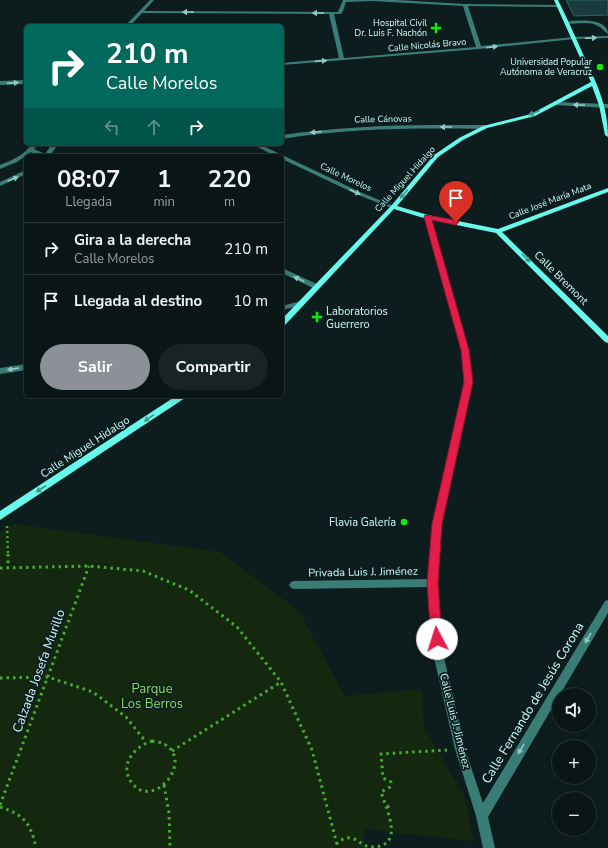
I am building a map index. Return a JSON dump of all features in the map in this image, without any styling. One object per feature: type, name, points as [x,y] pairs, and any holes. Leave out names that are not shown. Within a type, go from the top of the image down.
[{"type":"main road","points":[[556,0],[608,115]]},
{"type":"main road","name":"Calle Miguel Hidalgo","points":[[284,321],[393,207],[436,156],[461,138],[484,127],[533,115],[594,83]]},
{"type":"main road","points":[[605,106],[608,135]]},
{"type":"main road","points":[[606,190],[608,181]]},
{"type":"main road","name":"Calle José María Mata","points":[[498,231],[606,190]]},
{"type":"main road","name":"Calle Morelos","points":[[393,207],[427,217],[498,231]]},
{"type":"main road","name":"Calle Bremont","points":[[498,231],[608,340]]},
{"type":"main road","name":"Calle Miguel Hidalgo","points":[[4,513],[179,398]]},
{"type":"street","points":[[129,24],[152,0]]},
{"type":"street","points":[[141,12],[331,13],[341,11],[344,1],[372,0],[559,6]]},
{"type":"street","points":[[465,4],[479,48]]},
{"type":"street","points":[[331,13],[342,60]]},
{"type":"street","points":[[566,23],[588,22],[605,28],[608,33]]},
{"type":"street","name":"Calle Nicolás Bravo","points":[[284,64],[479,48],[574,38],[608,37]]},
{"type":"street","points":[[0,84],[24,82]]},
{"type":"street","points":[[556,104],[605,106]]},
{"type":"street","name":"Calle Cánovas","points":[[284,137],[311,132],[357,129],[484,127]]},
{"type":"street","points":[[26,154],[34,146]]},
{"type":"street","name":"Calle Morelos","points":[[259,146],[277,154]]},
{"type":"street","points":[[31,150],[41,154]]},
{"type":"street","points":[[0,167],[18,161],[24,156]]},
{"type":"street","name":"Calle Morelos","points":[[284,157],[358,193],[393,207]]},
{"type":"street","points":[[0,184],[24,173]]},
{"type":"street","name":"Calle Luis J. Jiménez","points":[[427,217],[465,350],[468,382],[437,524],[432,583],[438,652],[460,749],[482,816],[489,848]]},
{"type":"street","points":[[284,271],[317,287]]},
{"type":"street","points":[[284,307],[301,303]]},
{"type":"street","points":[[0,371],[24,367]]},
{"type":"street","name":"Privada Luis J. Jiménez","points":[[294,585],[432,583]]},
{"type":"street","name":"Calle Fernando de Jesús Corona","points":[[482,816],[608,604]]},
{"type":"path","points":[[4,513],[8,567]]},
{"type":"path","points":[[0,568],[89,566],[142,571],[189,590],[237,627],[281,682],[312,750],[337,846],[346,838],[352,838],[370,846],[383,847],[388,844],[391,824],[387,807],[381,792],[390,786],[391,782],[383,778],[381,754],[460,749]]},
{"type":"path","name":"Calzada Josefa Murillo","points":[[0,806],[89,566]]},
{"type":"path","points":[[0,678],[48,677],[94,692],[126,717],[146,742]]},
{"type":"path","points":[[172,751],[281,682]]},
{"type":"path","points":[[152,740],[163,742],[172,751],[175,764],[169,779],[164,785],[156,789],[140,789],[133,784],[128,777],[127,769],[130,757],[138,746],[152,740]]},
{"type":"path","points":[[164,785],[169,813],[170,848]]},
{"type":"path","points":[[387,807],[392,805]]},
{"type":"path","points":[[0,806],[14,810],[25,820],[33,832],[36,848]]},
{"type":"green space","name":"Parque Los Berros","points":[[14,524],[220,552],[299,611],[345,696],[422,689],[424,727],[465,798],[473,841],[364,829],[364,848],[0,848],[0,532]]},
{"type":"building","points":[[566,0],[608,0],[608,15],[574,16]]},
{"type":"place","name":"Hospital Civil Dr. Luis F. Nachón","points":[[436,28]]},
{"type":"place","name":"Universidad Popular Autónoma de Veracruz","points":[[600,67]]},
{"type":"place","name":"Laboratorios Guerrero","points":[[317,317]]},
{"type":"place","name":"Flavia Galería","points":[[404,522]]},
{"type":"route","points":[[437,639],[432,583],[437,524],[468,382],[465,350],[427,217],[456,222]]}]
